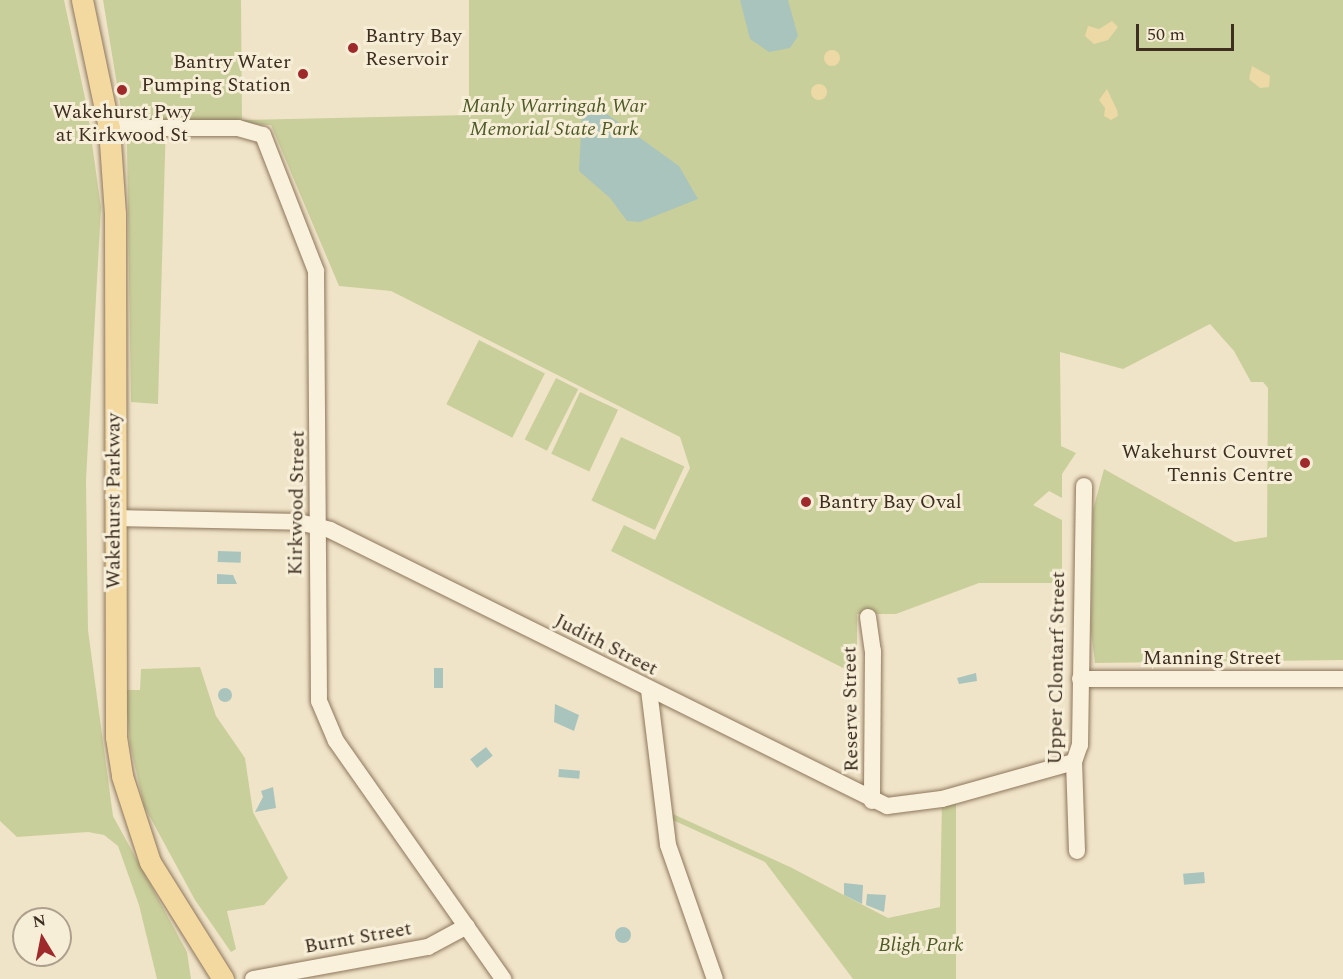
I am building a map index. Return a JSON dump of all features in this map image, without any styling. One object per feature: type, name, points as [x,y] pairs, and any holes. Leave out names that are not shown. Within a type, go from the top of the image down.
[{"type":"main road","name":"Wakehurst Parkway","points":[[81,0],[108,128],[115,213],[114,682],[122,776],[150,862],[223,979]]},
{"type":"street","name":"Kirkwood Street","points":[[108,128],[238,128],[263,135],[316,270],[319,701],[336,741],[503,979]]},
{"type":"street","name":"Upper Clontarf Street","points":[[1077,851],[1074,762],[1080,745],[1084,486]]},
{"type":"street","name":"Judith Street","points":[[114,518],[317,525],[872,801],[904,806],[927,802],[1074,762]]},
{"type":"street","name":"Reserve Street","points":[[868,617],[873,651],[872,801]]},
{"type":"street","name":"Manning Street","points":[[1080,679],[1343,680]]},
{"type":"street","points":[[650,690],[668,845],[715,979]]},
{"type":"street","name":"Burnt Street","points":[[253,979],[428,947],[467,926]]},
{"type":"green space","points":[[0,0],[64,0],[87,107],[101,208],[86,480],[88,630],[113,816],[187,952],[191,979],[157,979],[139,905],[118,846],[104,835],[88,832],[17,837],[0,821]]},
{"type":"green space","name":"Manly Warringah War Memorial State Park","points":[[103,0],[241,0],[242,120],[469,115],[469,0],[1343,0],[1343,660],[1095,663],[1091,631],[1093,510],[1104,469],[1235,542],[1267,537],[1268,388],[1263,382],[1251,382],[1234,351],[1210,324],[1123,369],[1060,352],[1061,446],[1076,453],[1062,474],[1062,498],[1049,491],[1033,505],[1062,520],[1062,583],[979,583],[896,614],[857,614],[857,675],[611,551],[624,525],[655,540],[690,468],[680,437],[391,291],[339,286],[271,125],[166,121],[158,404],[131,402],[127,145]]},
{"type":"green space","points":[[479,340],[545,374],[512,438],[446,404]]},
{"type":"green space","points":[[556,378],[578,389],[547,451],[525,439]]},
{"type":"green space","points":[[580,392],[618,410],[589,471],[551,454]]},
{"type":"green space","points":[[621,437],[684,467],[655,530],[591,500]]},
{"type":"green space","points":[[200,667],[216,716],[245,758],[253,812],[288,878],[264,905],[227,911],[236,949],[231,952],[195,900],[144,806],[130,744],[125,690],[140,690],[141,669]]},
{"type":"green space","name":"Bligh Park","points":[[956,795],[956,979],[853,979],[765,862],[664,816],[664,810],[790,867],[888,918],[940,907],[942,799]]},
{"type":"sand","points":[[1112,21],[1118,27],[1108,40],[1094,44],[1085,36],[1088,26],[1099,29]]},
{"type":"sand","points":[[832,50],[840,58],[832,66],[824,58]]},
{"type":"sand","points":[[1252,66],[1270,76],[1269,87],[1260,88],[1249,79]]},
{"type":"sand","points":[[819,84],[825,86],[827,92],[825,98],[819,100],[813,98],[811,92],[813,86]]},
{"type":"sand","points":[[1107,89],[1118,116],[1111,120],[1104,116],[1105,108],[1099,100]]},
{"type":"water","points":[[740,0],[788,0],[798,36],[790,48],[769,52],[750,39]]},
{"type":"water","points":[[593,104],[679,166],[698,199],[640,222],[627,221],[610,198],[579,171],[582,113]]},
{"type":"water","points":[[218,551],[241,552],[241,563],[218,562]]},
{"type":"water","points":[[217,574],[233,575],[237,584],[217,584]]},
{"type":"water","points":[[434,668],[443,668],[443,688],[434,688]]},
{"type":"water","points":[[976,673],[977,681],[959,684],[957,678]]},
{"type":"water","points":[[222,688],[228,688],[232,695],[228,702],[222,702],[218,698],[218,692]]},
{"type":"water","points":[[555,704],[579,715],[574,731],[554,722]]},
{"type":"water","points":[[486,747],[493,756],[477,768],[470,759]]},
{"type":"water","points":[[559,769],[580,771],[579,779],[558,777]]},
{"type":"water","points":[[273,787],[276,808],[255,812],[263,797],[261,791]]},
{"type":"water","points":[[1204,872],[1205,883],[1184,885],[1183,874]]},
{"type":"water","points":[[844,883],[863,885],[862,904],[844,895]]},
{"type":"water","points":[[867,894],[886,895],[884,912],[866,905]]},
{"type":"water","points":[[623,927],[629,929],[631,935],[629,941],[623,943],[617,941],[615,935],[617,929]]},
{"type":"place","name":"Bantry Bay Reservoir","points":[[353,48]]},
{"type":"place","name":"Bantry Water Pumping Station","points":[[303,74]]},
{"type":"place","name":"Wakehurst Pwy at Kirkwood St","points":[[122,90]]},
{"type":"place","name":"Wakehurst Couvret Tennis Centre","points":[[1305,463]]},
{"type":"place","name":"Bantry Bay Oval","points":[[806,502]]}]
